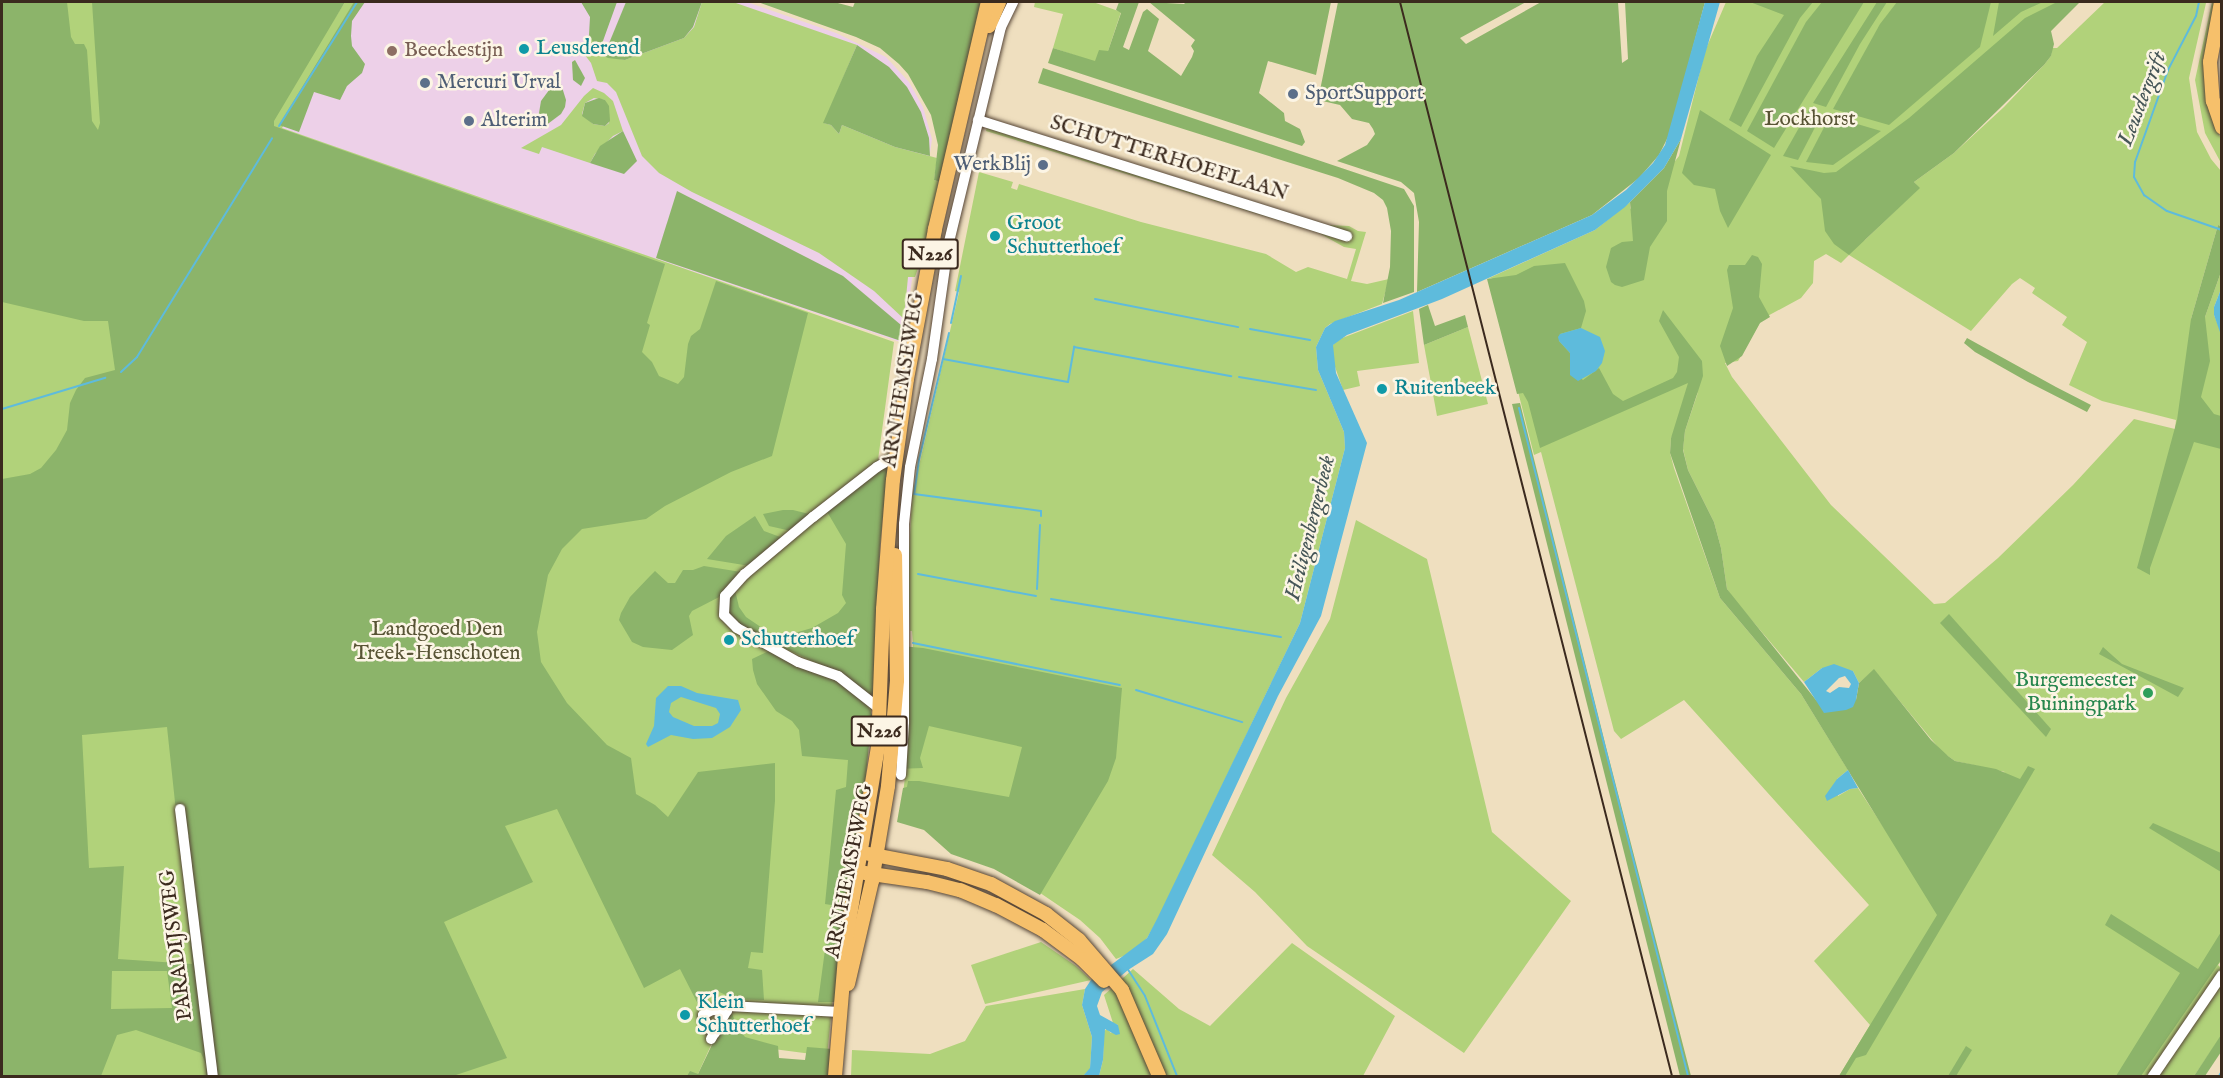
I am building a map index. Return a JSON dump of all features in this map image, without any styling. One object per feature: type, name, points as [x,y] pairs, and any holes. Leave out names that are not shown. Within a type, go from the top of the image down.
[{"type":"main road","name":"ARNHEMSEWEG","points":[[835,1077],[847,934],[878,747],[883,609],[896,456],[924,286],[988,2]]},
{"type":"main road","name":"ARNHEMSEWEG","points":[[978,53],[999,2]]},
{"type":"main road","points":[[2221,2],[2210,62],[2213,101],[2222,127]]},
{"type":"main road","name":"ARNHEMSEWEG","points":[[841,1009],[878,855],[888,786],[897,680],[892,491]]},
{"type":"main road","points":[[861,853],[946,869],[991,884],[1046,914],[1120,992],[1131,1008],[1159,1077]]},
{"type":"main road","points":[[858,872],[960,890],[1043,930],[1086,956]]},
{"type":"street","name":"ARNHEMSEWEG","points":[[901,775],[904,722],[904,524],[910,467],[932,359],[944,265],[1001,27],[1013,2]]},
{"type":"street","name":"SCHUTTERHOEFLAAN","points":[[978,120],[1347,236]]},
{"type":"street","name":"ARNHEMSEWEG","points":[[880,709],[838,676],[798,662],[737,628],[724,615],[725,596],[745,574],[813,517],[877,467],[896,456]]},
{"type":"street","name":"PARADIJSWEG","points":[[180,809],[213,1077]]},
{"type":"street","points":[[2153,1077],[2222,975]]},
{"type":"street","points":[[727,1011],[712,1010],[703,1015],[713,1036],[727,1011],[729,1006],[841,1009]]},
{"type":"shaded area","points":[[356,2],[747,2],[836,33],[886,57],[909,82],[923,107],[932,139],[903,343],[278,130]]},
{"type":"green space","name":"Landgoed Den Treek-Henschoten","points":[[2,2],[67,2],[71,37],[75,44],[84,44],[87,50],[92,121],[98,130],[100,123],[92,2],[345,2],[274,121],[274,126],[665,264],[647,323],[650,325],[642,352],[652,362],[659,376],[678,384],[684,377],[688,344],[691,336],[700,329],[716,281],[808,313],[772,456],[731,472],[665,506],[646,519],[582,529],[562,549],[548,575],[537,632],[541,662],[567,703],[607,745],[631,758],[636,794],[655,805],[668,817],[698,772],[775,763],[775,801],[763,953],[751,952],[748,968],[762,970],[764,1000],[735,999],[717,991],[709,991],[708,1006],[702,1012],[680,969],[644,988],[557,809],[505,826],[533,882],[444,922],[507,1058],[453,1076],[206,1076],[206,1064],[201,1053],[136,1030],[117,1035],[101,1076],[2,1076],[2,479],[30,474],[41,468],[56,450],[67,430],[70,403],[85,378],[115,370],[108,321],[84,321],[2,302]],"holes":[[[167,727],[185,896],[192,964],[118,959],[124,866],[89,868],[82,735]],[[112,971],[167,971],[172,1008],[111,1009]]]},
{"type":"green space","name":"Landgoed Den Treek-Henschoten","points":[[64,2],[265,2],[314,51],[345,2],[360,2],[282,128],[894,342],[878,460],[888,453],[881,503],[870,733],[834,988],[827,1056],[713,1041],[697,1076],[2,1076],[2,169],[65,39]]},
{"type":"green space","points":[[354,2],[365,2],[352,21],[351,36],[352,46],[365,64],[362,73],[347,86],[340,100],[314,92],[299,132],[279,125]]},
{"type":"green space","points":[[581,2],[617,2],[599,52],[589,35],[590,17]]},
{"type":"green space","points":[[626,2],[702,2],[693,27],[684,38],[625,60],[608,58],[604,56]]},
{"type":"green space","points":[[702,2],[733,2],[857,45],[824,123],[831,125],[839,134],[842,125],[895,147],[937,158],[934,180],[943,183],[929,237],[915,277],[908,277],[904,319],[874,291],[819,253],[692,192],[659,173],[642,156],[616,92],[607,83],[597,81],[591,63],[581,50],[589,35],[604,56],[625,60],[684,38],[694,27]]},
{"type":"green space","points":[[758,2],[834,2],[853,7],[855,2],[986,2],[943,183],[934,180],[938,145],[931,115],[908,74],[899,64],[880,48],[856,37]]},
{"type":"green space","points":[[1035,2],[1093,2],[1121,12],[1108,51],[1095,62],[1053,48],[1063,14],[1034,7]]},
{"type":"green space","points":[[1119,2],[1139,2],[1123,47],[1129,50],[1143,12],[1147,9],[1159,19],[1148,51],[1181,76],[1192,57],[1194,51],[1191,46],[1195,40],[1149,2],[1184,4],[1186,2],[1331,2],[1316,75],[1268,61],[1259,93],[1284,113],[1285,121],[1300,129],[1305,142],[1302,146],[1048,63],[1053,48],[1095,61],[1099,50],[1108,51],[1121,13],[1116,10]]},
{"type":"green space","points":[[1338,2],[1526,2],[1460,38],[1466,44],[1541,2],[1618,2],[1622,63],[1628,59],[1625,2],[1705,2],[1670,133],[1659,155],[1639,178],[1592,215],[1417,292],[1419,222],[1414,193],[1401,182],[1337,161],[1367,145],[1375,134],[1369,123],[1352,119],[1340,105],[1318,100]]},
{"type":"green space","name":"Lockhorst","points":[[1726,2],[2078,2],[1911,181],[1864,241],[1919,188],[1914,182],[1954,153],[2004,107],[2044,65],[2051,56],[2052,48],[2057,48],[2105,2],[2206,3],[2189,78],[2197,132],[2211,159],[2221,171],[2222,226],[2218,225],[2191,319],[2205,317],[2221,272],[2221,289],[2214,307],[2214,315],[2222,335],[2222,960],[2218,965],[2222,969],[2222,1035],[2194,1076],[1839,1076],[1870,1025],[1814,961],[1869,905],[1684,700],[1621,739],[1614,731],[1541,452],[1534,455],[1490,280],[1493,278],[1487,279],[1595,230],[1630,202],[1630,209],[1652,191],[1679,156],[1705,51]],"holes":[[[1826,254],[1841,263],[1849,255],[1971,331],[2012,284],[2020,278],[2035,288],[2032,293],[2067,317],[2062,325],[2087,342],[2069,385],[2102,401],[2176,420],[2175,429],[2134,419],[2073,485],[1998,558],[1945,603],[1934,604],[1831,505],[1732,377],[1725,363],[1738,361],[1762,319],[1801,298],[1813,283],[1814,261]],[[1698,392],[1685,431],[1683,449],[1688,470],[1714,522],[1721,548],[1727,589],[1733,598],[1804,682],[1822,668],[1853,671],[1859,683],[1874,670],[1942,752],[1955,761],[2005,772],[1884,828],[1858,788],[1850,789],[1838,796],[1837,779],[1848,770],[1801,694],[1720,598],[1674,468],[1670,453],[1671,438]]]},
{"type":"green space","points":[[1750,2],[1813,2],[1800,18],[1741,127],[1729,120],[1757,56],[1784,15]]},
{"type":"green space","points":[[1822,2],[1864,2],[1774,148],[1747,131],[1806,22]]},
{"type":"green space","points":[[1877,2],[1887,2],[1860,44],[1826,107],[1813,103]]},
{"type":"green space","points":[[1897,2],[1991,2],[1980,47],[1889,125],[1833,109],[1880,24]]},
{"type":"green space","points":[[1999,2],[2043,2],[2021,12],[1993,36]]},
{"type":"green space","points":[[2057,2],[2080,2],[2051,31],[2054,44],[2051,56],[2044,65],[1954,153],[1914,182],[1920,188],[1849,255],[1834,244],[1825,231],[1821,199],[1790,166],[1824,173],[1836,172],[1909,118],[2025,18]]},
{"type":"green space","points":[[2212,2],[2215,4],[2208,100],[2212,118],[2221,139],[2221,163],[2205,133],[2195,80]]},
{"type":"green space","points":[[857,45],[889,67],[907,87],[921,112],[929,138],[930,156],[895,147],[842,125],[839,134],[831,125],[823,123]]},
{"type":"green space","points":[[575,60],[585,78],[581,86],[573,80],[572,62]]},
{"type":"green space","points":[[1043,68],[1404,189],[1414,206],[1414,292],[1383,303],[1390,267],[1391,231],[1387,208],[1383,200],[1374,193],[1338,178],[1038,83]]},
{"type":"green space","points":[[561,84],[566,100],[565,107],[561,114],[541,129],[538,119],[541,101],[552,86]]},
{"type":"green space","points":[[593,88],[604,93],[613,101],[623,131],[613,136],[595,154],[590,163],[542,147],[539,154],[521,148],[561,125]],"holes":[[[594,98],[605,100],[609,123],[605,126],[593,124],[582,114],[585,103]]]},
{"type":"green space","points":[[599,98],[605,100],[609,106],[610,121],[605,126],[593,124],[582,116],[585,103]]},
{"type":"green space","points":[[1700,110],[1771,155],[1728,228],[1720,211],[1715,189],[1694,185],[1682,173]]},
{"type":"green space","name":"Lockhorst","points":[[1809,110],[1822,114],[1798,160],[1783,156]]},
{"type":"green space","points":[[1830,116],[1881,131],[1833,165],[1806,162]]},
{"type":"green space","points":[[989,119],[1328,225],[1349,226],[1366,232],[1351,281],[1367,284],[1389,279],[1382,304],[1330,324],[1325,328],[1316,347],[1318,370],[1344,432],[1345,448],[1300,623],[1158,919],[1147,938],[1131,953],[1116,959],[1100,938],[1080,920],[1024,882],[984,848],[900,820],[913,708],[913,645],[912,631],[910,631],[908,574],[912,496],[959,292],[955,291],[979,172],[1013,182],[1011,188],[1017,190],[1019,184],[1141,222],[1266,254],[1296,272],[1308,267],[1347,279],[1356,249],[1344,247],[1319,233],[986,131]]},
{"type":"green space","points":[[623,131],[637,161],[624,174],[590,163],[600,146]]},
{"type":"green space","points":[[1681,139],[1667,191],[1667,221],[1650,247],[1644,280],[1622,287],[1615,285],[1611,282],[1606,267],[1611,248],[1622,242],[1633,241],[1630,202],[1664,168]]},
{"type":"green space","points":[[677,191],[843,276],[901,325],[901,341],[656,258]]},
{"type":"green space","points":[[2218,225],[2221,226],[2221,272],[2205,317],[2210,361],[2201,397],[2214,414],[2221,416],[2221,449],[2194,442],[2150,568],[2150,575],[2137,568],[2177,420],[2191,319]]},
{"type":"green space","points":[[1752,255],[1758,257],[1762,264],[1759,297],[1770,317],[1760,323],[1742,356],[1727,366],[1720,346],[1733,308],[1727,270],[1729,265],[1745,265]]},
{"type":"green space","points":[[1565,263],[1584,301],[1586,311],[1581,328],[1560,334],[1559,341],[1570,353],[1570,368],[1583,380],[1599,368],[1613,394],[1623,401],[1673,378],[1677,372],[1679,357],[1659,321],[1663,310],[1702,361],[1703,376],[1685,431],[1683,450],[1688,470],[1714,522],[1721,548],[1727,589],[1816,700],[1856,700],[1859,683],[1874,669],[1931,740],[1955,761],[1996,769],[2020,779],[2028,766],[2035,769],[1866,1055],[1856,1058],[1845,1076],[1839,1076],[1937,915],[1801,694],[1720,598],[1670,453],[1671,438],[1688,383],[1540,448],[1528,402],[1523,393],[1517,394],[1487,279],[1516,275],[1534,266]]},
{"type":"green space","points":[[1428,305],[1435,326],[1465,315],[1468,327],[1424,345],[1419,309]]},
{"type":"green space","points":[[1413,311],[1419,363],[1357,371],[1360,386],[1343,390],[1333,361],[1333,345],[1337,340]]},
{"type":"green space","points":[[1468,327],[1488,404],[1437,416],[1424,345]]},
{"type":"green space","points":[[1967,338],[2091,405],[2087,412],[1975,352],[1964,343]]},
{"type":"green space","points":[[1520,403],[1691,1076],[1680,1076],[1512,404]]},
{"type":"green space","points":[[885,467],[888,468],[880,545],[873,701],[836,672],[750,632],[733,619],[727,611],[728,602],[735,590],[739,607],[746,617],[771,634],[784,636],[812,628],[838,613],[846,603],[842,595],[846,544],[826,510]]},
{"type":"green space","points":[[783,510],[809,514],[791,531],[769,526],[763,514]]},
{"type":"green space","points":[[755,516],[764,531],[783,538],[750,566],[707,559],[726,536]]},
{"type":"green space","points":[[1356,520],[1427,559],[1492,832],[1571,901],[1464,1053],[1307,946],[1255,892],[1212,855],[1286,698],[1330,619]]},
{"type":"green space","points":[[704,566],[741,572],[725,594],[692,611],[689,616],[693,635],[672,650],[643,647],[632,642],[619,620],[630,597],[655,571],[668,583],[675,583],[683,570],[693,570]]},
{"type":"green space","points":[[1949,614],[2051,729],[2046,737],[1940,623]]},
{"type":"green space","points":[[901,646],[923,648],[1122,688],[1116,758],[1108,781],[1040,895],[994,869],[951,854],[924,830],[897,822],[903,788],[907,787],[908,781],[1009,797],[1022,747],[929,726],[920,758],[923,768],[896,769]]},
{"type":"green space","points":[[2103,647],[2122,664],[2184,688],[2178,697],[2099,654]]},
{"type":"green space","points":[[771,650],[835,679],[868,706],[872,715],[863,805],[836,1002],[818,1002],[831,905],[825,904],[836,790],[846,787],[848,760],[802,756],[799,730],[792,721],[776,711],[757,684],[752,659]]},
{"type":"green space","points":[[2153,823],[2221,853],[2221,872],[2149,828]]},
{"type":"green space","points":[[2111,914],[2198,969],[2221,932],[2221,960],[2141,1076],[2116,1076],[2180,973],[2105,925]]},
{"type":"green space","points":[[1041,942],[1076,966],[1091,980],[985,1004],[971,965]]},
{"type":"green space","points":[[1292,943],[1395,1016],[1363,1076],[1099,1076],[1103,1060],[1104,1031],[1107,1029],[1111,1033],[1118,1025],[1113,1023],[1104,995],[1133,969],[1179,1009],[1210,1026]]},
{"type":"green space","points":[[1085,989],[1082,1005],[1092,1037],[1090,1069],[1083,1076],[851,1076],[852,1050],[930,1054],[965,1041],[986,1006]]},
{"type":"green space","points":[[730,1007],[736,1025],[745,1037],[778,1046],[779,1058],[805,1060],[807,1047],[832,1049],[829,1076],[687,1076],[690,1071],[698,1074]]},
{"type":"green space","points":[[2221,1035],[2221,1052],[2205,1076],[2194,1076]]},
{"type":"green space","points":[[1966,1046],[1972,1050],[1956,1076],[1948,1076]]},
{"type":"water","points":[[1705,2],[1720,2],[1681,139],[1664,168],[1625,207],[1595,230],[1442,299],[1347,335],[1333,345],[1336,373],[1367,443],[1321,616],[1278,696],[1167,934],[1153,954],[1128,970],[1102,992],[1097,1006],[1100,1015],[1118,1025],[1120,1034],[1116,1035],[1105,1029],[1103,1060],[1099,1076],[1083,1076],[1090,1068],[1092,1037],[1082,1005],[1085,989],[1091,980],[1147,938],[1300,623],[1345,448],[1344,432],[1318,370],[1316,347],[1325,328],[1335,321],[1399,300],[1592,215],[1626,190],[1653,163],[1665,145]]},
{"type":"water","points":[[2221,289],[2221,335],[2214,315],[2214,307]]},
{"type":"water","points":[[1581,328],[1600,337],[1605,351],[1602,363],[1596,371],[1578,381],[1570,375],[1570,353],[1558,337],[1560,334]]},
{"type":"water","points":[[1834,664],[1853,671],[1859,683],[1853,707],[1824,713],[1804,682],[1822,668]],"holes":[[[1845,676],[1851,684],[1849,688],[1839,687],[1830,693],[1826,691],[1839,678]]]},
{"type":"water","points":[[668,686],[681,686],[697,693],[738,700],[741,710],[730,727],[712,738],[693,739],[671,735],[648,747],[646,744],[654,726],[656,698]],"holes":[[[681,697],[716,708],[720,714],[718,723],[712,726],[694,726],[673,717],[669,712],[671,703]]]},
{"type":"water","points":[[1848,770],[1858,788],[1850,789],[1827,801],[1825,796],[1837,779]]},
{"type":"waterway","points":[[279,126],[357,2]]},
{"type":"waterway","name":"Leusdergrift","points":[[2199,2],[2196,16],[2168,70],[2135,162],[2134,177],[2144,195],[2167,211],[2222,230]]},
{"type":"waterway","points":[[121,372],[137,357],[272,138]]},
{"type":"waterway","points":[[951,323],[961,276]]},
{"type":"waterway","points":[[1095,299],[1238,327]]},
{"type":"waterway","points":[[1250,329],[1310,340]]},
{"type":"waterway","points":[[949,333],[919,460],[914,494],[1041,511],[1041,516]]},
{"type":"waterway","points":[[943,359],[1068,382],[1074,347],[1231,376]]},
{"type":"waterway","points":[[1239,377],[1316,390]]},
{"type":"waterway","points":[[2,409],[105,378]]},
{"type":"waterway","points":[[1519,408],[1688,1076]]},
{"type":"waterway","points":[[1037,589],[1040,525]]},
{"type":"waterway","points":[[918,574],[1036,596]]},
{"type":"waterway","points":[[1051,599],[1281,637]]},
{"type":"waterway","points":[[913,643],[1120,685]]},
{"type":"waterway","points":[[1136,690],[1242,722]]},
{"type":"waterway","points":[[1127,968],[1145,996],[1177,1076]]},
{"type":"waterway","name":"Leusdergrift","points":[[2219,1076],[2222,1071]]},
{"type":"railway","points":[[1400,2],[1672,1076]]},
{"type":"place","name":"Leusderend","points":[[524,49]]},
{"type":"place","name":"Beeckestijn","points":[[392,51]]},
{"type":"place","name":"Mercuri Urval","points":[[425,83]]},
{"type":"place","name":"SportSupport","points":[[1293,94]]},
{"type":"place","name":"Alterim","points":[[469,121]]},
{"type":"place","name":"WerkBlij","points":[[1043,165]]},
{"type":"place","name":"Groot Schutterhoef","points":[[995,236]]},
{"type":"place","name":"Ruitenbeek","points":[[1382,389]]},
{"type":"place","name":"Schutterhoef","points":[[729,640]]},
{"type":"place","name":"Burgemeester Buiningpark","points":[[2148,693]]},
{"type":"place","name":"Klein Schutterhoef","points":[[685,1015]]},
{"type":"water label","name":"Heiligenbergerbeek","points":[[1311,528]]}]
